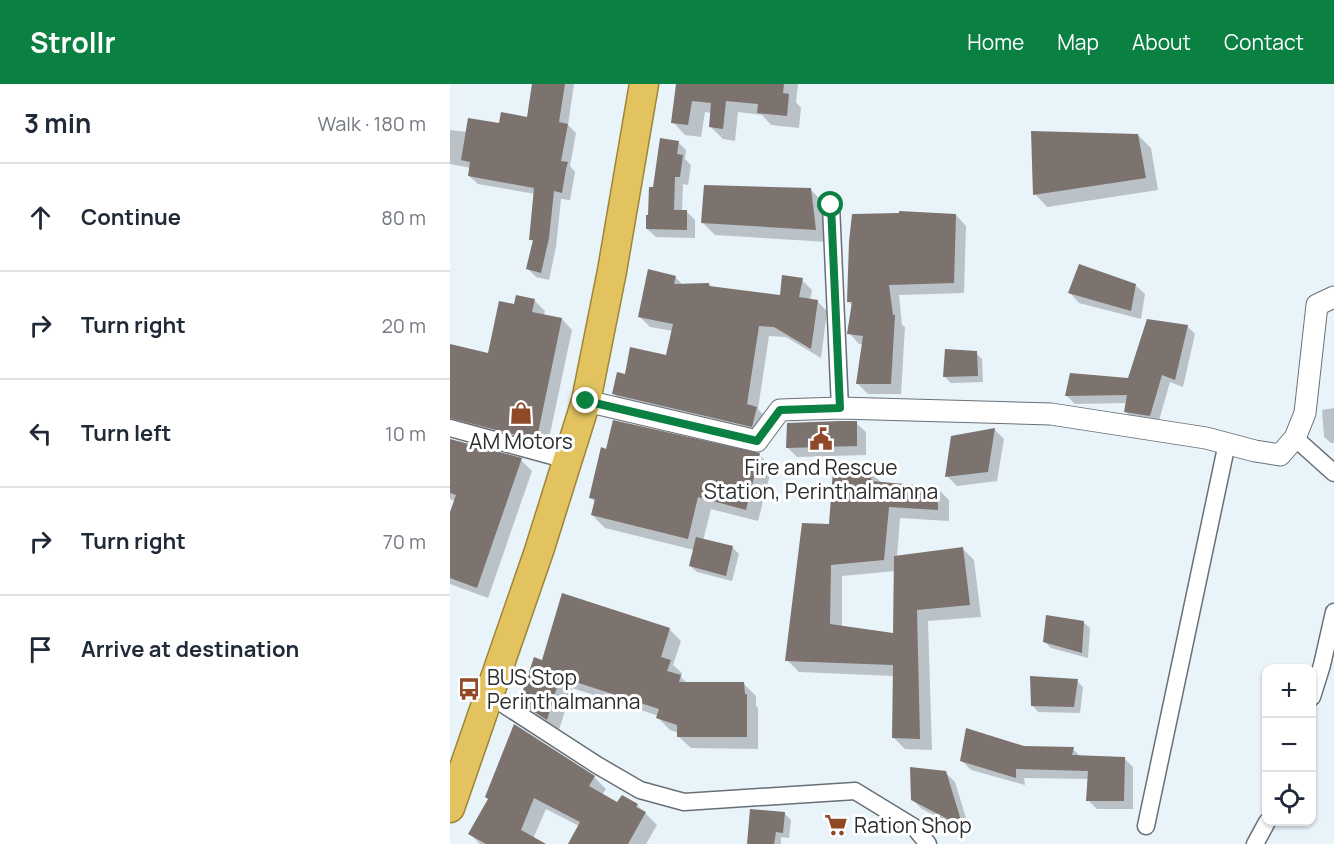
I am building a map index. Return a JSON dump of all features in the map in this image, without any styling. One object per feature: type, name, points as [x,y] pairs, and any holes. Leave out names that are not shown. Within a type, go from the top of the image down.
[{"type":"highway","points":[[450,808],[586,401],[612,271],[644,84]]},
{"type":"street","points":[[831,205],[840,408]]},
{"type":"street","points":[[586,401],[757,441],[780,410],[840,408],[1051,414],[1206,438],[1280,455],[1295,438],[1305,413],[1317,305],[1334,297]]},
{"type":"street","points":[[450,428],[567,460]]},
{"type":"street","points":[[1295,438],[1334,473]]},
{"type":"street","points":[[1146,826],[1227,443]]},
{"type":"street","points":[[1316,688],[1328,666],[1334,612]]},
{"type":"street","points":[[489,695],[640,790],[684,802],[855,791],[914,827],[928,844]]},
{"type":"street","points":[[1255,844],[1265,826]]},
{"type":"building","points":[[532,84],[565,84],[559,122],[568,124],[561,161],[568,162],[562,193],[554,191],[549,238],[541,273],[526,269],[533,240],[529,240],[534,188],[468,176],[470,162],[461,160],[468,118],[499,123],[501,112],[527,117]]},
{"type":"building","points":[[676,84],[784,84],[783,93],[789,94],[787,116],[757,113],[758,104],[726,101],[723,129],[709,127],[711,103],[692,101],[688,125],[671,123]]},
{"type":"building","points":[[1031,131],[1138,134],[1146,178],[1033,195]]},
{"type":"building","points":[[660,138],[679,141],[677,154],[683,155],[680,177],[675,177],[674,210],[687,210],[687,230],[646,229],[649,187],[653,187]]},
{"type":"building","points":[[704,185],[811,188],[816,230],[701,223]]},
{"type":"building","points":[[899,211],[956,214],[954,283],[889,285],[893,315],[895,315],[891,384],[856,384],[863,336],[847,334],[852,302],[847,302],[852,214],[899,213]]},
{"type":"building","points":[[1079,264],[1136,284],[1131,311],[1068,293]]},
{"type":"building","points":[[648,269],[676,276],[674,284],[709,283],[709,286],[780,295],[782,275],[803,278],[799,297],[818,300],[811,349],[774,327],[759,326],[747,404],[757,407],[752,427],[612,394],[617,372],[625,374],[630,347],[666,355],[673,324],[638,317]]},
{"type":"building","points":[[516,295],[535,299],[532,312],[562,318],[537,438],[528,438],[450,418],[450,344],[488,353],[499,301],[514,304]]},
{"type":"building","points":[[1147,319],[1188,325],[1175,380],[1162,375],[1150,416],[1124,412],[1127,395],[1065,396],[1070,373],[1128,378]]},
{"type":"building","points":[[945,349],[977,351],[978,376],[943,377]]},
{"type":"building","points":[[613,420],[760,453],[746,510],[698,497],[688,539],[591,515],[595,499],[589,498],[601,447],[606,449]]},
{"type":"building","name":"Fire and Rescue Station, Perinthalmanna","points":[[857,421],[857,446],[786,448],[787,423]]},
{"type":"building","points":[[995,428],[988,472],[945,477],[951,436]]},
{"type":"building","points":[[450,439],[522,458],[477,588],[450,578],[450,512],[456,495],[450,493]]},
{"type":"building","points":[[833,470],[872,471],[871,481],[937,487],[938,510],[889,507],[884,560],[831,565],[830,624],[893,633],[894,556],[963,547],[970,605],[917,610],[920,739],[892,738],[893,665],[785,661],[802,523],[829,524]]},
{"type":"building","points":[[696,537],[733,546],[726,576],[689,566]]},
{"type":"building","points":[[562,593],[670,628],[661,657],[671,660],[667,671],[681,675],[679,682],[744,682],[745,694],[747,694],[747,737],[677,737],[677,725],[656,718],[659,709],[560,677],[547,720],[519,702],[534,657],[542,660]]},
{"type":"building","points":[[1046,615],[1084,621],[1082,653],[1043,642]]},
{"type":"building","points":[[1030,676],[1078,679],[1074,707],[1031,706]]},
{"type":"building","points":[[514,724],[595,776],[589,786],[617,802],[622,795],[638,804],[636,807],[646,812],[628,844],[568,844],[580,822],[534,798],[521,830],[546,844],[486,844],[468,834],[488,799],[485,797]]},
{"type":"building","points":[[966,728],[1024,746],[1074,747],[1072,755],[1125,757],[1124,801],[1086,801],[1088,771],[1016,769],[1016,778],[960,761]]},
{"type":"building","points":[[910,767],[946,771],[963,827],[911,800]]},
{"type":"building","points":[[750,809],[785,812],[783,833],[776,832],[774,844],[747,844]]},
{"type":"place","name":"AM Motors","points":[[521,413]]},
{"type":"place","name":"Fire and Rescue Station, Perinthalmanna","points":[[821,439]]},
{"type":"place","name":"BUS Stop Perinthalmanna","points":[[469,689]]},
{"type":"place","name":"Ration Shop","points":[[836,825]]},
{"type":"route","points":[[586,401],[757,441],[780,410],[840,408],[831,205]]}]
